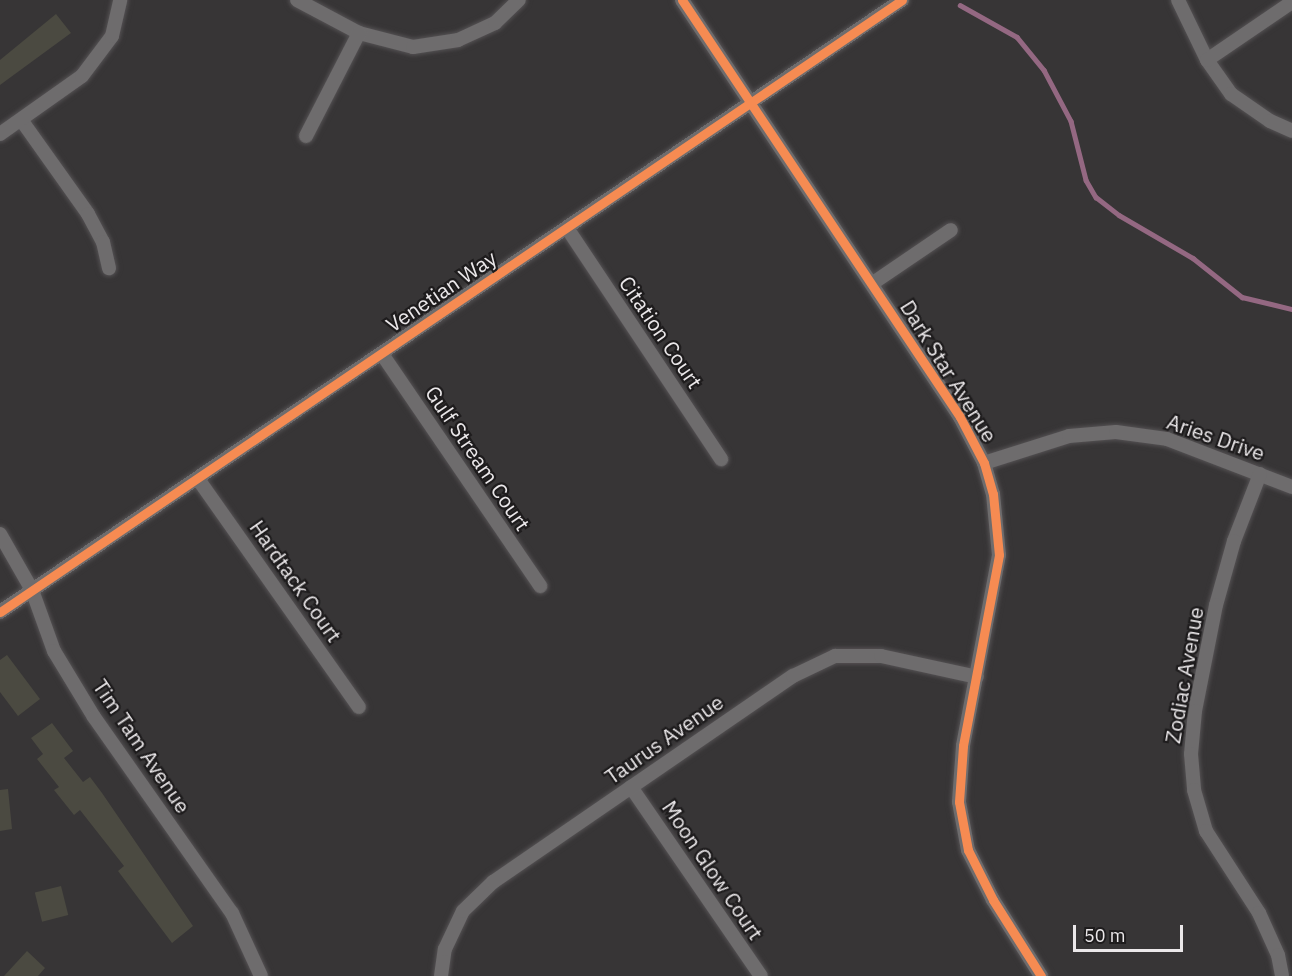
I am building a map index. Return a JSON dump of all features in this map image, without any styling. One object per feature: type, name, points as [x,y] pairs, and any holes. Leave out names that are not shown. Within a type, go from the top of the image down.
[{"type":"street","points":[[0,134],[22,121],[82,76],[112,36],[120,0]]},
{"type":"street","points":[[297,0],[359,33],[412,47],[458,40],[495,22],[519,0]]},
{"type":"street","name":"Dark Star Avenue","points":[[682,0],[873,283],[960,417],[984,463],[993,494],[999,555],[963,746],[959,802],[968,850],[993,900],[1041,976]]},
{"type":"street","name":"Venetian Way","points":[[0,612],[902,0]]},
{"type":"street","points":[[1178,0],[1207,60],[1231,94],[1270,121],[1292,130]]},
{"type":"street","points":[[1207,60],[1292,2]]},
{"type":"street","points":[[306,136],[359,33]]},
{"type":"street","points":[[22,121],[88,214],[103,242],[109,268]]},
{"type":"street","name":"Citation Court","points":[[567,228],[721,459]]},
{"type":"street","points":[[873,283],[951,230]]},
{"type":"street","name":"Gulf Stream Court","points":[[382,354],[540,586]]},
{"type":"street","name":"Aries Drive","points":[[984,463],[1069,436],[1116,432],[1167,439],[1292,487]]},
{"type":"street","name":"Zodiac Avenue","points":[[1260,474],[1234,541],[1216,605],[1195,711],[1191,754],[1194,790],[1206,831],[1259,913],[1278,955],[1281,976]]},
{"type":"street","name":"Hardtack Court","points":[[198,479],[358,707]]},
{"type":"street","name":"Tim Tam Avenue","points":[[0,534],[32,590],[54,651],[94,717],[231,913],[261,976]]},
{"type":"street","name":"Taurus Avenue","points":[[441,976],[446,949],[463,911],[493,882],[793,676],[835,656],[881,656],[977,677]]},
{"type":"street","name":"Moon Glow Court","points":[[631,787],[761,976]]},
{"type":"building","points":[[56,14],[71,33],[0,85],[0,60]]},
{"type":"building","points":[[7,655],[40,699],[18,716],[0,692],[0,660]]},
{"type":"building","points":[[52,723],[73,751],[64,758],[83,782],[90,777],[193,926],[172,943],[118,871],[124,866],[80,810],[74,815],[54,790],[59,787],[37,759],[43,754],[31,738]]},
{"type":"building","points":[[8,789],[12,829],[0,831],[0,790]]},
{"type":"building","points":[[61,886],[68,915],[42,922],[35,893]]},
{"type":"building","points":[[27,951],[45,968],[38,976],[4,976]]},
{"type":"waterway","points":[[960,5],[1017,37],[1044,70],[1071,121],[1086,180],[1096,197],[1119,215],[1193,258],[1242,297],[1292,309]]},
{"type":"cycle path","points":[[682,0],[960,417],[984,463],[993,494],[999,555],[963,746],[959,802],[968,850],[993,900],[1041,976]]},
{"type":"cycle path","points":[[0,612],[902,0]]}]
